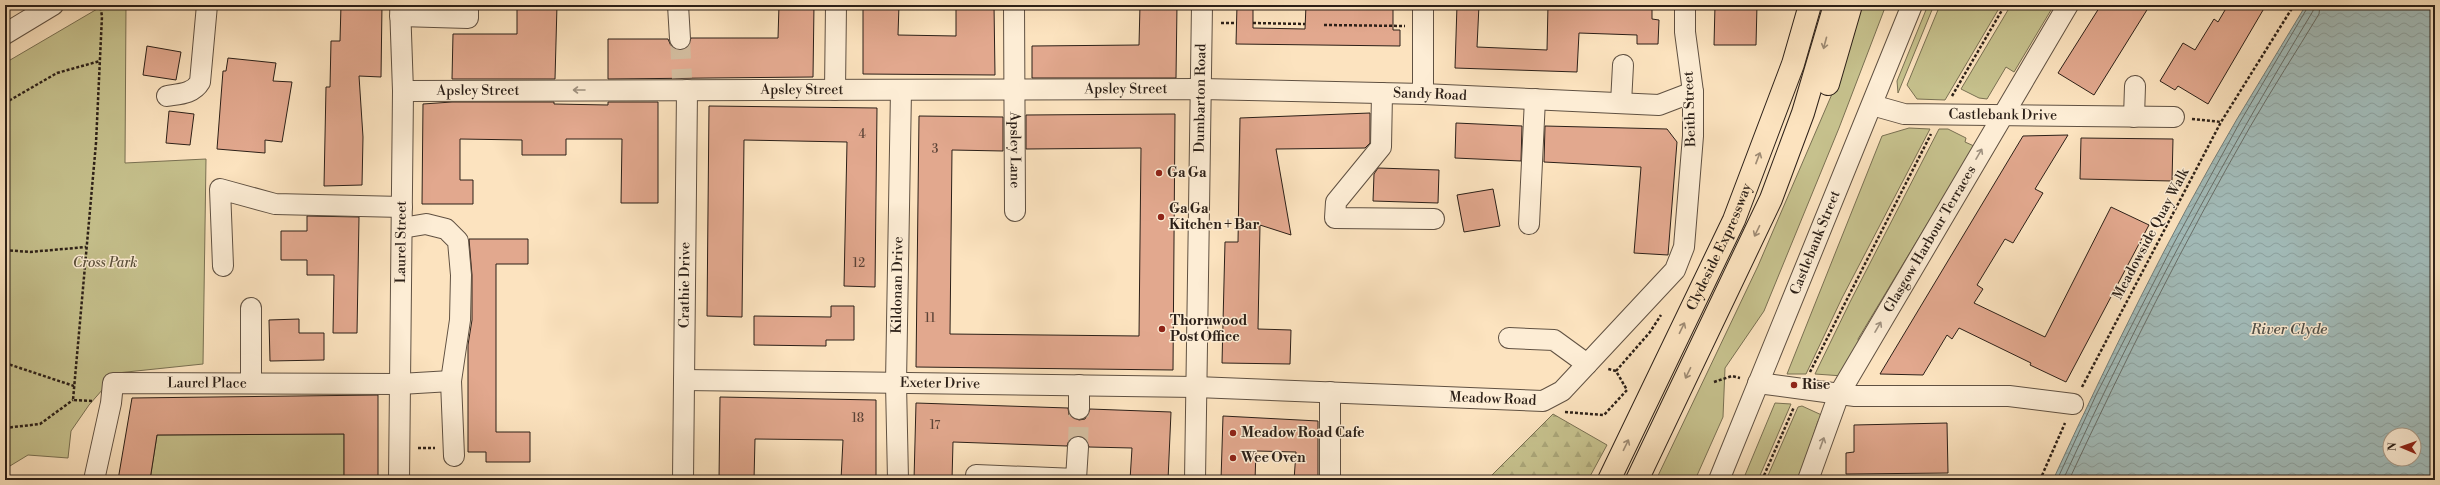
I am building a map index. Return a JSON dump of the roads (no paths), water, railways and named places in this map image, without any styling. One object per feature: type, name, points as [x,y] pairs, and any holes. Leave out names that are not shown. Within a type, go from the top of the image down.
[{"type":"main road","points":[[1770,124],[1794,5]]},
{"type":"main road","name":"Clydeside Expressway","points":[[1609,480],[1734,220],[1793,64],[1810,5]]},
{"type":"main road","name":"Clydeside Expressway","points":[[1637,480],[1771,199],[1803,112],[1835,5]]},
{"type":"main road","points":[[1771,199],[1794,170],[1814,125],[1851,5]]},
{"type":"street","points":[[5,34],[54,5]]},
{"type":"street","points":[[167,96],[187,92],[196,88],[200,82],[207,5]]},
{"type":"street","points":[[400,11],[468,18],[468,5]]},
{"type":"street","points":[[678,5],[680,39]]},
{"type":"street","points":[[835,90],[836,5]]},
{"type":"street","name":"Apsley Lane","points":[[1014,5],[1015,211]]},
{"type":"street","name":"Dumbarton Road","points":[[1195,480],[1202,5]]},
{"type":"street","points":[[1422,94],[1423,5]]},
{"type":"street","name":"Beith Street","points":[[1685,5],[1685,32],[1693,92],[1693,136],[1688,213]]},
{"type":"street","name":"Castlebank Street","points":[[1719,480],[1912,5]]},
{"type":"street","name":"Glasgow Harbour Terraces","points":[[1808,480],[1839,394],[2068,5]]},
{"type":"street","name":"Laurel Street","points":[[399,480],[403,91],[400,11]]},
{"type":"street","points":[[1621,103],[1623,65]]},
{"type":"street","name":"Apsley Street","points":[[403,91],[618,90],[684,86],[835,90],[1201,89]]},
{"type":"street","name":"Crathie Drive","points":[[683,480],[684,86]]},
{"type":"street","points":[[2134,116],[2135,86]]},
{"type":"street","name":"Sandy Road","points":[[1201,89],[1422,94],[1659,105],[1693,92]]},
{"type":"street","name":"Kildonan Drive","points":[[898,480],[896,382],[901,90]]},
{"type":"street","points":[[1382,93],[1380,147],[1336,202],[1335,218],[1434,219]]},
{"type":"street","points":[[1529,224],[1535,99]]},
{"type":"street","name":"Castlebank Drive","points":[[1872,105],[1904,114],[2174,117]]},
{"type":"street","points":[[223,266],[220,189],[275,204],[402,207]]},
{"type":"street","name":"Meadow Road","points":[[1196,387],[1543,401],[1562,391],[1675,270],[1684,247],[1688,213]]},
{"type":"street","points":[[402,228],[426,224],[446,229],[458,241],[461,275],[460,320],[451,381],[454,451]]},
{"type":"street","points":[[251,308],[251,383]]},
{"type":"street","points":[[1509,338],[1554,340],[1587,364]]},
{"type":"street","name":"Exeter Drive","points":[[684,380],[1196,387]]},
{"type":"street","name":"Laurel Place","points":[[94,480],[112,403],[113,382],[400,384],[451,381]]},
{"type":"street","points":[[1758,383],[1855,396],[2009,396],[2073,404]]},
{"type":"street","points":[[1079,408],[1080,385]]},
{"type":"street","points":[[1330,392],[1330,480]]},
{"type":"street","points":[[976,475],[1076,479],[1078,447]]},
{"type":"water","name":"River Clyde","points":[[2306,5],[2435,5],[2435,480],[2053,480],[2140,297],[2187,207],[2237,119]]},
{"type":"tunnel","points":[[680,39],[682,78]]},
{"type":"tunnel","points":[[1078,447],[1079,409]]},
{"type":"place","name":"Ga Ga","points":[[1159,173]]},
{"type":"place","name":"Ga Ga Kitchen + Bar","points":[[1161,217]]},
{"type":"place","name":"Thornwood Post Office","points":[[1162,329]]},
{"type":"place","name":"Rise","points":[[1794,385]]},
{"type":"place","name":"Meadow Road Cafe","points":[[1233,433]]},
{"type":"place","name":"Wee Oven","points":[[1233,458]]},
{"type":"park label","name":"Cross Park","points":[[105,263]]}]
